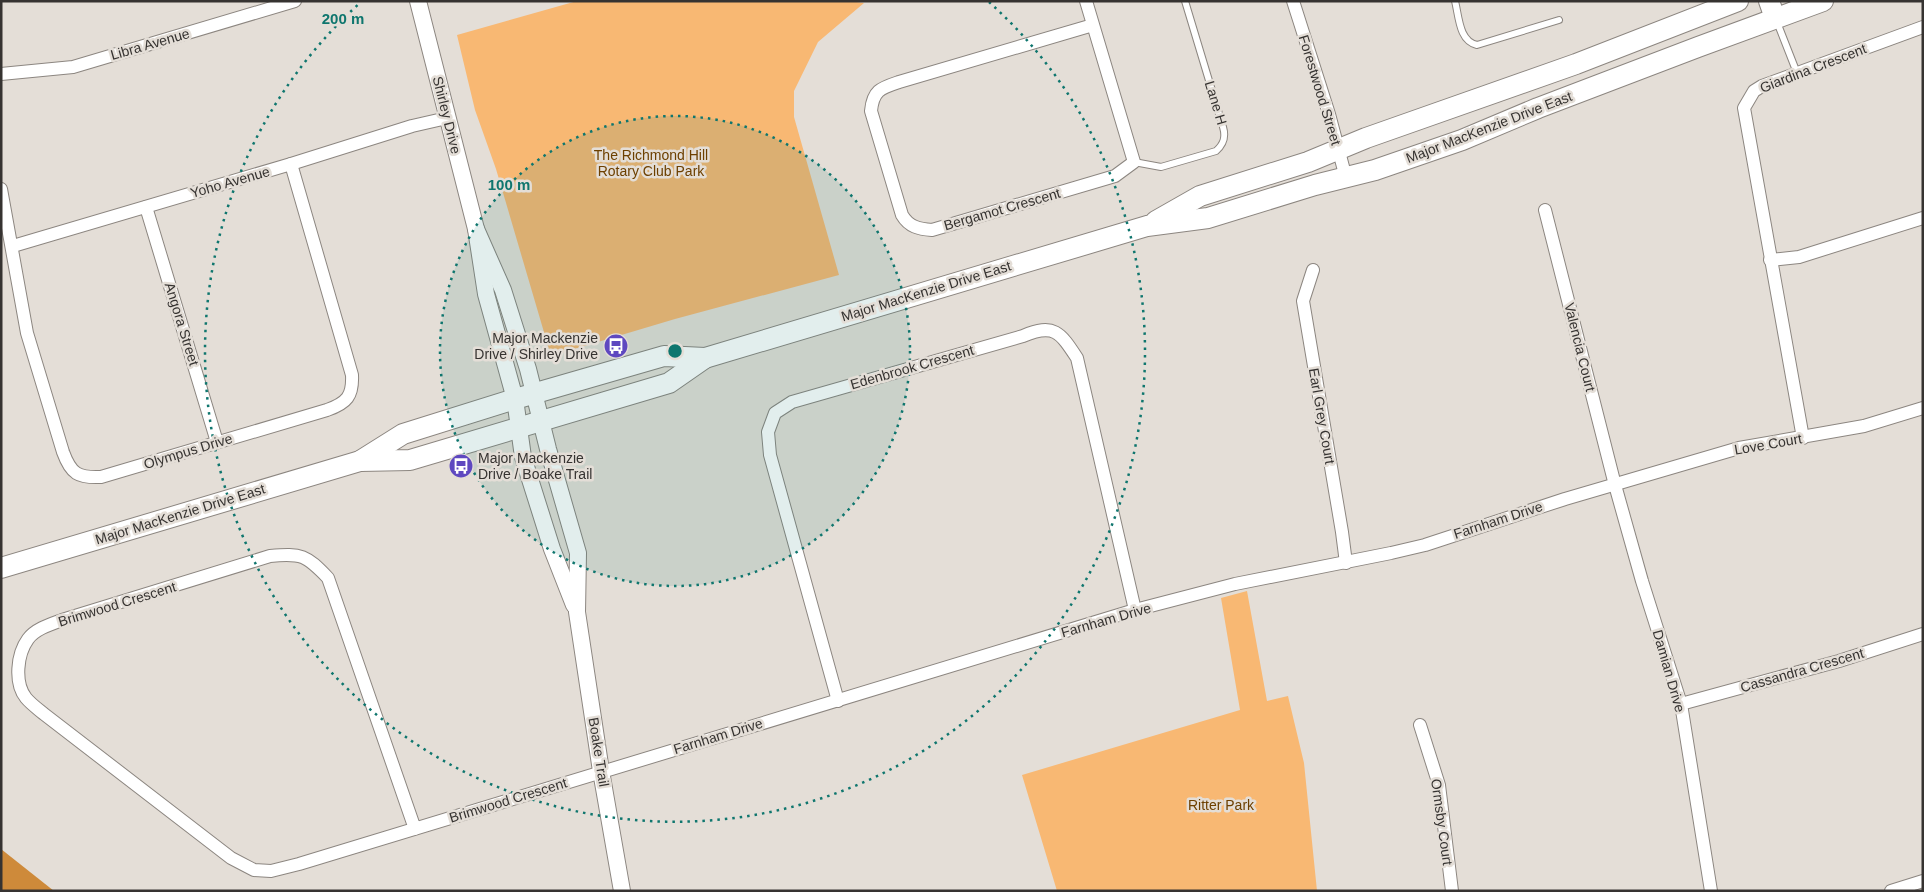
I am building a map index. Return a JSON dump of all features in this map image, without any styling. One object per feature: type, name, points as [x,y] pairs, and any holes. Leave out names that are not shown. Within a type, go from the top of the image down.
[{"type":"main road","name":"Major MacKenzie Drive East","points":[[1147,226],[1200,196],[1308,162],[1576,64],[1738,1]]},
{"type":"main road","name":"Major MacKenzie Drive East","points":[[1,568],[360,461],[410,460],[518,413],[538,407],[669,382],[705,358],[1147,226],[1208,218],[1315,185],[1375,170],[1462,140],[1772,10],[1823,1]]},
{"type":"main road","name":"Major MacKenzie Drive East","points":[[360,461],[403,434],[518,413],[538,407],[664,356],[705,358]]},
{"type":"street","name":"Libra Avenue","points":[[1,74],[73,67],[295,1]]},
{"type":"street","name":"Shirley Drive","points":[[418,1],[476,229],[486,294],[518,413]]},
{"type":"street","points":[[1086,1],[1134,162]]},
{"type":"street","name":"Forestwood Street","points":[[1293,1],[1346,178]]},
{"type":"street","name":"Bergamot Crescent","points":[[1093,25],[884,88],[876,93],[870,111],[902,215],[906,222],[912,226],[924,229],[938,228],[1114,176],[1134,162]]},
{"type":"street","name":"Giardina Crescent","points":[[1803,438],[1744,108],[1754,91],[1923,26]]},
{"type":"street","name":"Yoho Avenue","points":[[13,246],[291,164],[412,126],[447,118]]},
{"type":"street","name":"Olympus Drive","points":[[1,189],[13,246],[27,333],[67,465],[77,475],[89,478],[101,477],[340,406],[348,398],[353,388],[352,375],[291,164]]},
{"type":"street","name":"Angora Street","points":[[146,207],[217,442]]},
{"type":"street","name":"Valencia Court","points":[[1545,210],[1615,484]]},
{"type":"street","points":[[1770,260],[1799,257],[1923,218]]},
{"type":"street","name":"Shirley Drive","points":[[476,229],[503,290],[538,407]]},
{"type":"street","name":"Earl Grey Court","points":[[1313,270],[1303,301],[1346,563]]},
{"type":"street","name":"Edenbrook Crescent","points":[[838,701],[770,455],[768,432],[775,413],[792,402],[1023,336],[1040,329],[1056,332],[1068,343],[1077,358],[1136,610]]},
{"type":"street","name":"Boake Trail","points":[[538,407],[578,553],[577,612],[622,891]]},
{"type":"street","name":"Love Court","points":[[1615,484],[1739,448],[1864,426],[1923,408]]},
{"type":"street","name":"Boake Trail","points":[[518,413],[523,457],[552,550],[577,612]]},
{"type":"street","name":"Farnham Drive","points":[[602,772],[1136,610],[1234,584],[1346,563],[1425,544],[1615,484]]},
{"type":"street","name":"Damian Drive","points":[[1615,484],[1642,581],[1681,704],[1711,891]]},
{"type":"street","name":"Brimwood Crescent","points":[[415,829],[328,578],[312,562],[302,556],[291,554],[270,556],[62,620],[45,627],[29,638],[19,659],[19,676],[25,697],[44,714],[231,858],[254,870],[271,871],[299,864],[415,829],[602,772]]},
{"type":"street","name":"Cassandra Crescent","points":[[1681,704],[1839,661],[1923,634]]},
{"type":"street","name":"Ormsby Court","points":[[1420,725],[1439,785],[1452,891]]},
{"type":"street","points":[[1892,891],[1923,881]]},
{"type":"lane","name":"Lane H","points":[[1134,162],[1161,167],[1216,151],[1222,146],[1224,140],[1223,127],[1185,1]]},
{"type":"lane","points":[[1455,1],[1464,36],[1468,42],[1477,45],[1559,20]]},
{"type":"lane","points":[[1772,10],[1797,73]]},
{"type":"green space","name":"The Richmond Hill Rotary Club Park","points":[[577,1],[849,1],[864,3],[818,42],[794,91],[794,117],[839,275],[675,319],[551,356],[496,169],[475,110],[457,35]]},
{"type":"green space","name":"Ritter Park","points":[[1247,591],[1267,701],[1288,696],[1304,763],[1317,891],[1057,891],[1022,775],[1240,710],[1221,598]]},
{"type":"shaded area","points":[[1,849],[54,891],[1,891]]},
{"type":"place","name":"Major Mackenzie Drive / Shirley Drive","points":[[616,346]]},
{"type":"place","name":"Major Mackenzie Drive / Boake Trail","points":[[461,466]]}]
